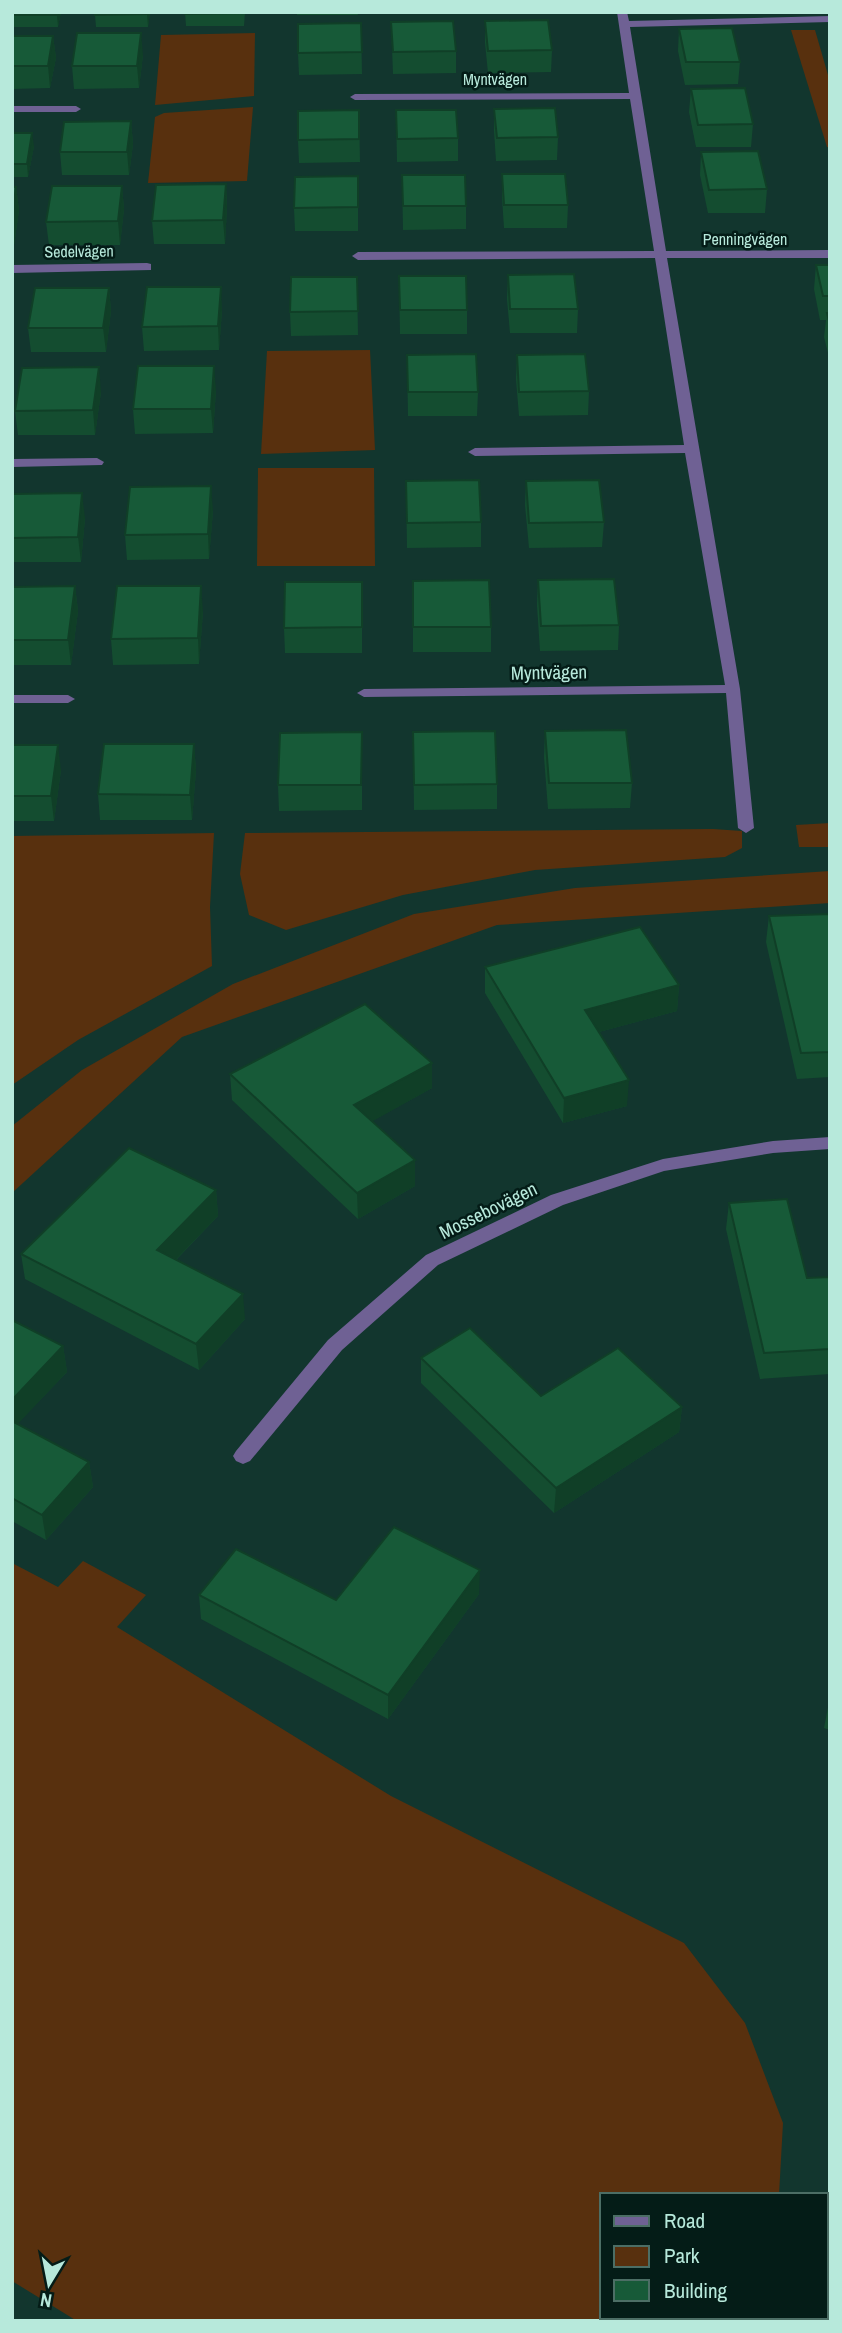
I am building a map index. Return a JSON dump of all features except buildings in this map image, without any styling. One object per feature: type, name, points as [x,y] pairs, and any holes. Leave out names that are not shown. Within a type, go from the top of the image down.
[{"type":"street","points":[[746,828],[733,689],[691,449],[624,18],[810,16],[830,19]]},
{"type":"street","name":"Myntvägen","points":[[355,97],[635,96]]},
{"type":"street","points":[[12,109],[76,109]]},
{"type":"street","name":"Penningvägen","points":[[661,256],[830,254]]},
{"type":"street","points":[[358,256],[661,256]]},
{"type":"street","name":"Sedelvägen","points":[[12,269],[147,267]]},
{"type":"street","points":[[475,452],[691,449]]},
{"type":"street","points":[[12,463],[97,461]]},
{"type":"street","name":"Myntvägen","points":[[364,693],[733,689]]},
{"type":"street","points":[[12,699],[68,699]]},
{"type":"street","name":"Mossebovägen","points":[[243,1456],[335,1345],[432,1260],[557,1200],[663,1165],[773,1147],[830,1143]]},
{"type":"green space","points":[[791,30],[815,30],[830,82],[830,148],[827,147]]},
{"type":"green space","points":[[255,33],[254,96],[155,105],[161,35]]},
{"type":"green space","points":[[253,107],[247,181],[148,183],[155,117],[164,113]]},
{"type":"green space","points":[[370,350],[375,450],[261,454],[267,351]]},
{"type":"green space","points":[[258,468],[374,468],[375,566],[257,566]]},
{"type":"green space","points":[[830,823],[830,847],[799,847],[796,825]]},
{"type":"green space","points":[[713,829],[742,831],[742,848],[725,857],[535,870],[403,895],[286,930],[249,915],[240,874],[245,833]]},
{"type":"green space","points":[[214,833],[210,907],[212,966],[78,1040],[12,1085],[12,836]]},
{"type":"green space","points":[[830,871],[830,903],[497,925],[182,1037],[12,1193],[12,1126],[82,1070],[233,984],[414,914],[575,888]]},
{"type":"green space","points":[[83,1561],[146,1595],[117,1627],[391,1796],[684,1943],[745,2023],[783,2123],[779,2193],[600,2193],[600,2319],[730,2319],[729,2321],[77,2321],[12,2281],[12,1563],[58,1587]]}]
